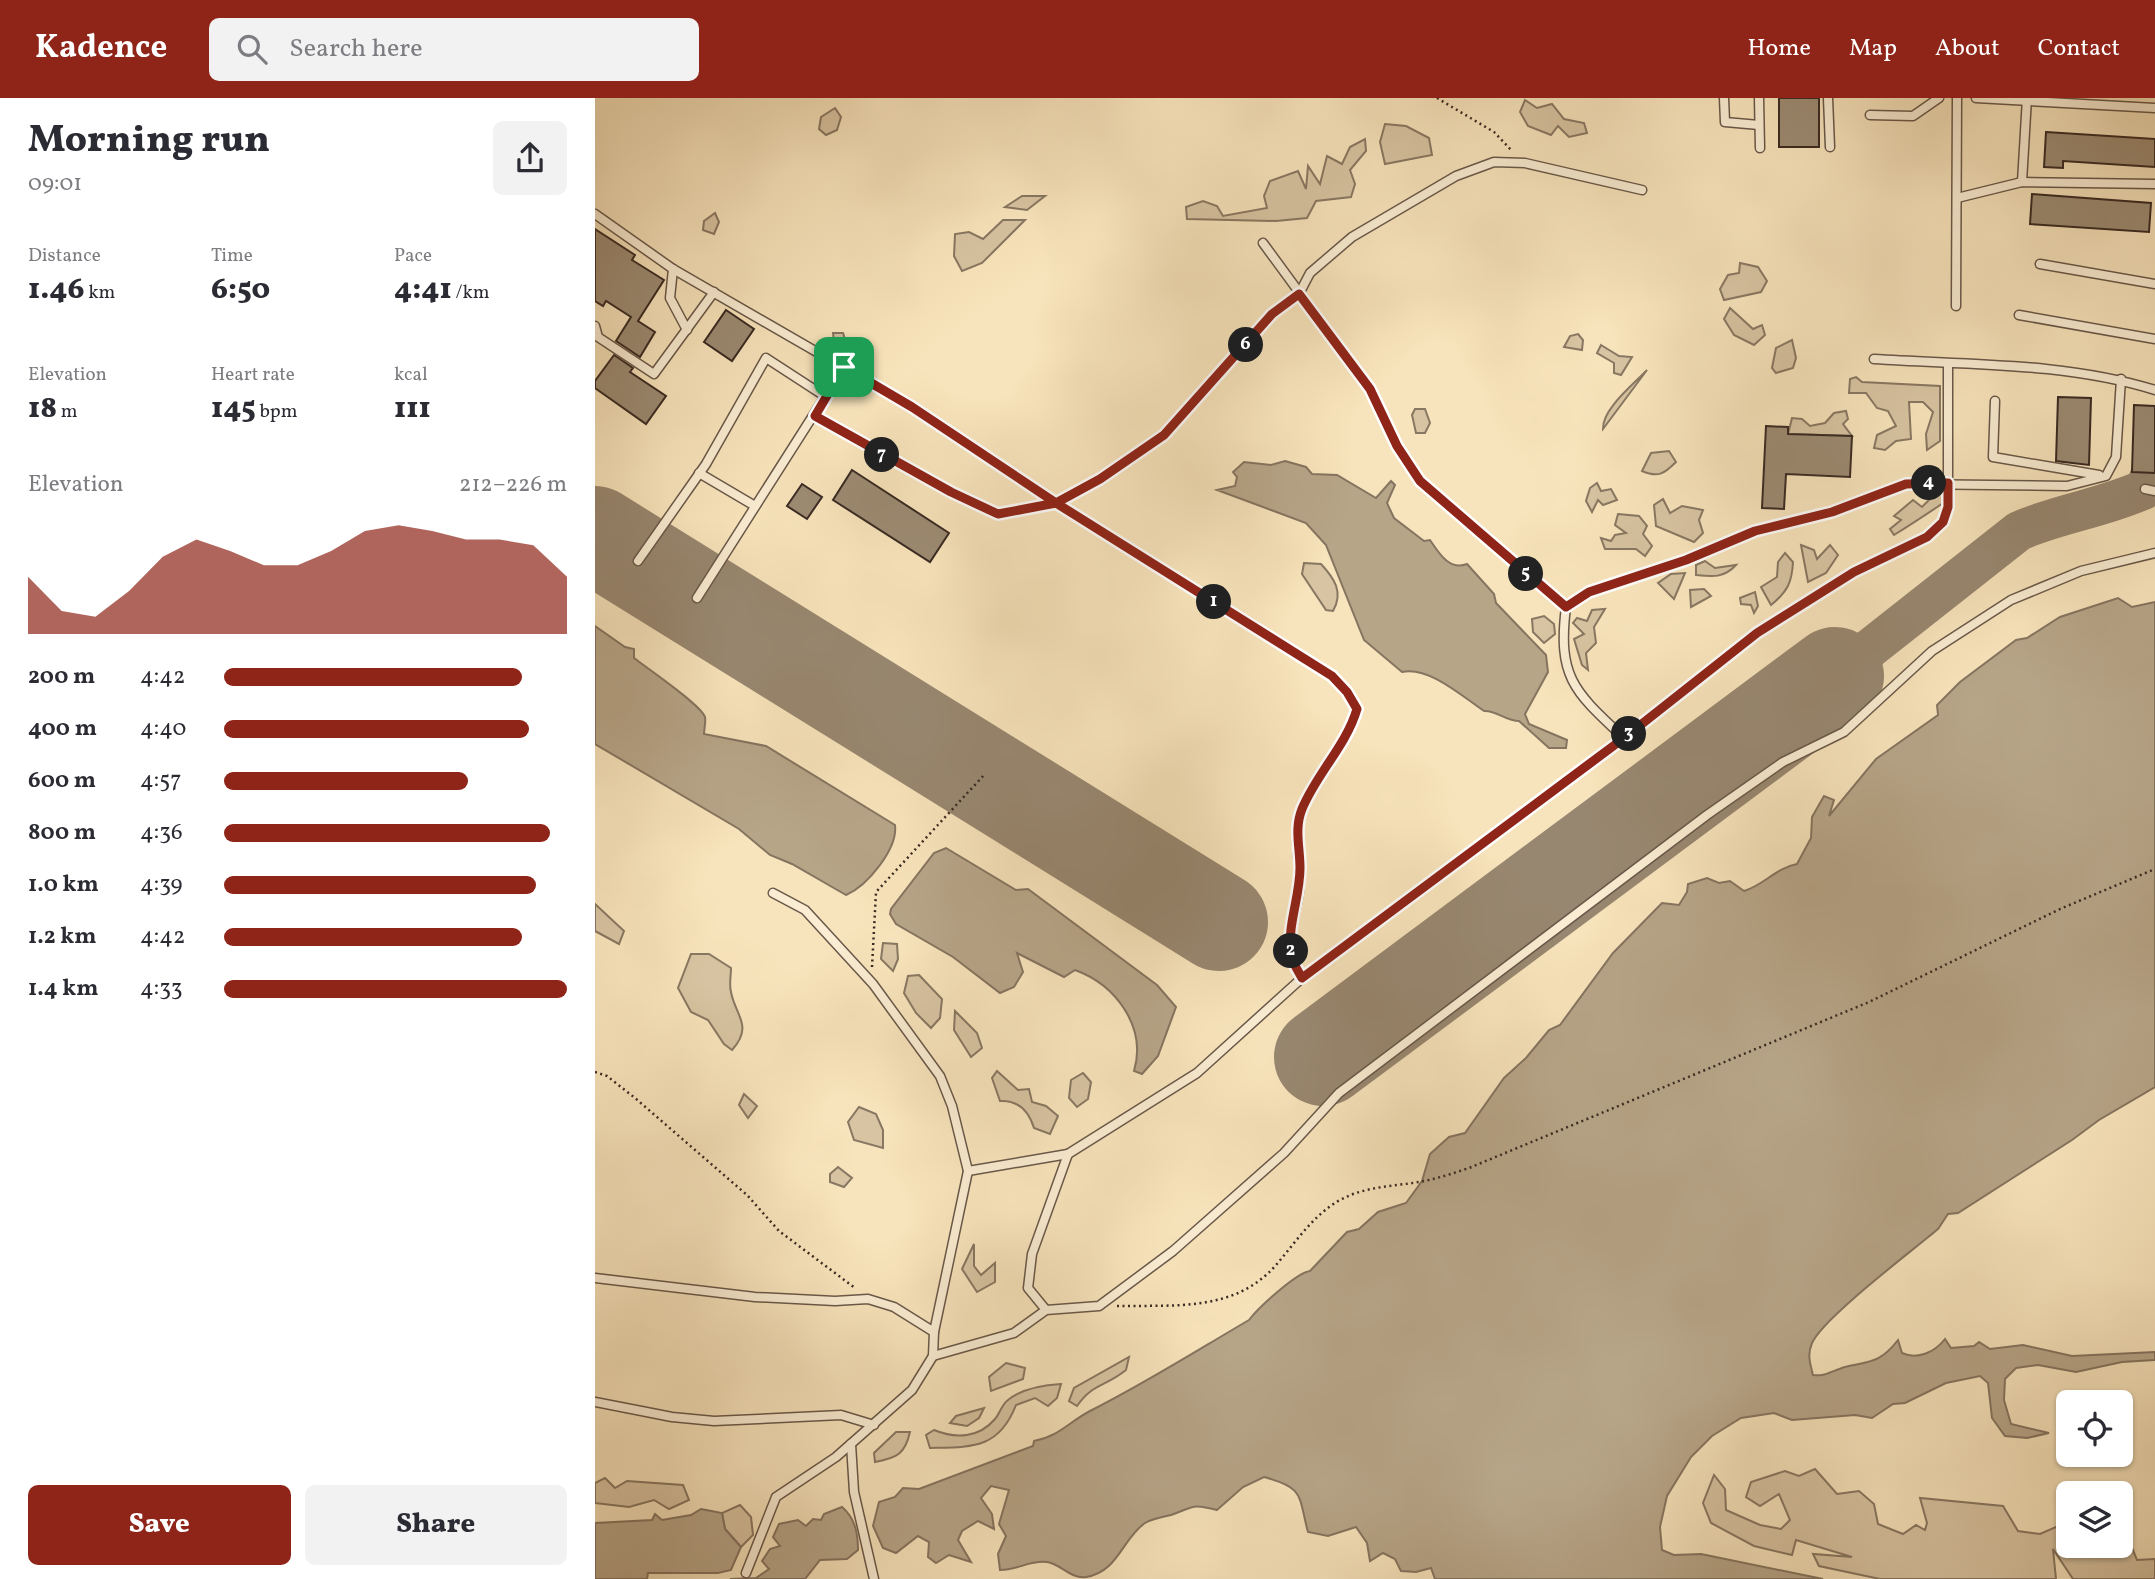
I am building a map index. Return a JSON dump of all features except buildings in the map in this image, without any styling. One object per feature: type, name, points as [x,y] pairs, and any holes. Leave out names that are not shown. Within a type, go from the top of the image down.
[{"type":"lane","points":[[1724,98],[1725,122],[1759,125]]},
{"type":"lane","points":[[1759,98],[1760,148]]},
{"type":"lane","points":[[1828,98],[1830,147]]},
{"type":"lane","points":[[1870,115],[1913,116],[1939,98]]},
{"type":"lane","points":[[1956,306],[1958,98]]},
{"type":"lane","points":[[1976,98],[2155,108]]},
{"type":"lane","points":[[2022,182],[2027,99]]},
{"type":"lane","points":[[815,416],[951,492],[998,514],[1056,503],[1100,479],[1164,435],[1272,314],[1299,294],[1310,273],[1352,237],[1456,176],[1494,162],[1525,163],[1642,190]]},
{"type":"lane","points":[[1957,198],[2022,182],[2155,184]]},
{"type":"lane","points":[[595,214],[673,269],[912,407],[1056,503],[1332,676],[1347,692],[1357,709],[1352,727],[1317,780],[1301,811],[1296,836],[1300,866],[1299,892],[1291,927],[1291,957],[1302,978]]},
{"type":"lane","points":[[1263,243],[1370,389],[1397,446],[1420,481],[1566,607]]},
{"type":"lane","points":[[2039,264],[2155,284]]},
{"type":"lane","points":[[673,269],[670,298],[687,330]]},
{"type":"lane","points":[[595,326],[598,337],[654,374],[715,292]]},
{"type":"lane","points":[[2019,315],[2155,340]]},
{"type":"lane","points":[[638,561],[699,473],[766,358],[826,397]]},
{"type":"lane","points":[[1874,359],[2057,370],[2121,379],[2155,390]]},
{"type":"lane","points":[[968,1171],[1069,1154],[1197,1073],[1302,978],[1624,738],[1757,633],[1854,572],[1927,537],[1943,522],[1948,507],[1948,364]]},
{"type":"lane","points":[[697,598],[844,367]]},
{"type":"lane","points":[[1624,738],[1584,700],[1567,673],[1562,636],[1566,607],[1589,592],[1686,560],[1755,531],[1832,512],[1906,484],[2067,486],[2106,476],[2116,457],[2121,379]]},
{"type":"lane","points":[[1995,401],[1993,457],[2106,476]]},
{"type":"lane","points":[[699,473],[755,506]]},
{"type":"lane","points":[[2145,489],[2155,491]]},
{"type":"lane","points":[[933,1356],[1014,1333],[1046,1310],[1099,1306],[1174,1251],[1264,1171],[1339,1093],[1718,808],[1783,762],[1844,732],[1932,651],[2011,600],[2081,572],[2155,553]]},
{"type":"lane","points":[[745,1573],[776,1497],[874,1425],[912,1390],[933,1356],[934,1332],[968,1171],[952,1106],[940,1076],[873,984],[805,911],[773,893]]},
{"type":"lane","points":[[1046,1310],[1028,1288],[1033,1254],[1069,1154]]},
{"type":"lane","points":[[595,1278],[755,1297],[835,1301],[868,1299],[894,1307],[934,1332]]},
{"type":"lane","points":[[595,1402],[672,1417],[714,1421],[842,1415],[874,1425]]},
{"type":"lane","points":[[851,1444],[854,1492],[874,1579]]},
{"type":"path","points":[[1437,98],[1494,132],[1525,163]]},
{"type":"path","points":[[873,984],[871,932],[876,892],[983,775]]},
{"type":"path","points":[[1099,1306],[1211,1304],[1245,1291],[1273,1268],[1316,1218],[1340,1200],[1379,1186],[1432,1180],[1469,1168],[1869,1002],[2060,909],[2155,869]]},
{"type":"path","points":[[595,1072],[607,1076],[635,1098],[747,1195],[779,1231],[868,1299]]},
{"type":"shaded area","points":[[1525,100],[1537,108],[1552,104],[1564,119],[1584,123],[1587,133],[1569,137],[1558,126],[1551,135],[1528,126],[1520,112]]},
{"type":"shaded area","points":[[835,108],[841,117],[837,130],[826,135],[819,129],[821,117]]},
{"type":"shaded area","points":[[1385,124],[1406,126],[1429,138],[1432,155],[1385,164],[1380,142]]},
{"type":"shaded area","points":[[1365,139],[1366,151],[1350,170],[1355,184],[1351,197],[1316,201],[1307,218],[1276,221],[1187,219],[1186,207],[1203,201],[1217,206],[1223,216],[1267,208],[1264,196],[1270,181],[1298,171],[1306,189],[1308,166],[1320,184],[1327,156],[1342,164],[1350,147]]},
{"type":"shaded area","points":[[1022,196],[1045,196],[1027,210],[1005,207]]},
{"type":"shaded area","points":[[715,213],[719,222],[714,234],[703,230],[704,221]]},
{"type":"shaded area","points":[[1003,220],[1025,220],[982,263],[962,271],[954,256],[955,234],[969,232],[983,239]]},
{"type":"shaded area","points":[[1740,263],[1758,267],[1767,281],[1761,292],[1724,300],[1720,289],[1728,275],[1739,273]]},
{"type":"shaded area","points":[[1730,308],[1753,329],[1762,325],[1765,335],[1754,345],[1734,335],[1724,319]]},
{"type":"shaded area","points":[[833,333],[843,333],[849,351],[864,343],[871,351],[856,361],[850,359],[836,347]]},
{"type":"shaded area","points":[[1578,334],[1583,340],[1582,350],[1564,347],[1570,336]]},
{"type":"shaded area","points":[[1792,340],[1796,358],[1793,368],[1776,373],[1772,368],[1776,348]]},
{"type":"shaded area","points":[[1601,345],[1619,356],[1632,357],[1621,375],[1614,373],[1614,363],[1597,353]]},
{"type":"shaded area","points":[[1647,370],[1603,429],[1604,421],[1613,405]]},
{"type":"shaded area","points":[[1856,377],[1862,382],[1940,386],[1940,441],[1927,450],[1926,434],[1933,412],[1923,402],[1909,402],[1911,439],[1896,441],[1885,450],[1874,448],[1877,435],[1896,426],[1888,411],[1877,408],[1866,393],[1849,393],[1850,379]]},
{"type":"shaded area","points":[[1415,409],[1425,409],[1430,423],[1425,433],[1416,433],[1412,415]]},
{"type":"shaded area","points":[[1846,411],[1848,419],[1843,424],[1852,436],[1788,434],[1792,418],[1802,419],[1810,426],[1825,423],[1834,413]]},
{"type":"shaded area","points":[[1669,451],[1676,462],[1668,469],[1661,474],[1642,471],[1651,453]]},
{"type":"shaded area","points":[[1285,461],[1306,467],[1312,474],[1337,475],[1376,498],[1391,481],[1395,485],[1387,503],[1394,518],[1424,541],[1430,540],[1450,563],[1461,566],[1467,564],[1494,594],[1496,603],[1546,655],[1548,672],[1525,714],[1529,724],[1567,740],[1566,748],[1549,748],[1519,721],[1484,711],[1434,678],[1412,671],[1402,672],[1364,640],[1326,545],[1306,523],[1217,490],[1235,486],[1237,477],[1233,472],[1244,462],[1271,465]]},
{"type":"shaded area","points":[[1597,483],[1601,491],[1611,489],[1617,500],[1603,505],[1598,500],[1592,512],[1586,501],[1590,488]]},
{"type":"shaded area","points":[[1939,490],[1948,493],[1949,499],[1894,535],[1890,529],[1901,520],[1894,516],[1913,500],[1922,507]]},
{"type":"shaded area","points":[[1663,499],[1670,513],[1682,506],[1703,510],[1699,520],[1703,533],[1694,542],[1656,526],[1654,505]]},
{"type":"shaded area","points":[[1618,514],[1639,516],[1647,526],[1643,534],[1652,546],[1645,556],[1636,549],[1605,549],[1601,538],[1611,541],[1615,535],[1626,533],[1615,525]]},
{"type":"shaded area","points":[[1801,545],[1814,550],[1817,559],[1830,545],[1838,555],[1826,573],[1808,582]]},
{"type":"shaded area","points":[[1785,553],[1793,562],[1791,576],[1788,587],[1771,605],[1761,587],[1777,577],[1778,562]]},
{"type":"shaded area","points":[[1705,561],[1715,568],[1736,565],[1718,576],[1696,575],[1696,565]]},
{"type":"shaded area","points":[[1304,563],[1321,564],[1330,575],[1338,598],[1333,611],[1326,610],[1302,574]]},
{"type":"shaded area","points":[[1685,573],[1674,599],[1658,583],[1671,574]]},
{"type":"shaded area","points":[[1704,589],[1711,596],[1691,607],[1690,590]]},
{"type":"shaded area","points":[[1755,592],[1758,606],[1754,613],[1751,605],[1741,604],[1740,598]]},
{"type":"shaded area","points":[[2118,598],[2132,607],[2155,602],[2155,1087],[2099,1120],[1958,1213],[1948,1214],[1938,1229],[1833,1318],[1812,1343],[1809,1359],[1813,1375],[1822,1375],[1875,1360],[1898,1340],[1902,1353],[1914,1356],[1931,1351],[1945,1339],[1951,1348],[1974,1346],[1979,1342],[1990,1349],[2023,1345],[2072,1356],[2155,1352],[2155,1360],[2122,1362],[2076,1372],[2038,1365],[2016,1368],[2005,1379],[2004,1400],[2011,1424],[2049,1433],[2027,1438],[2005,1436],[1992,1418],[1988,1383],[1980,1376],[1946,1383],[1905,1403],[1893,1404],[1872,1418],[1855,1415],[1792,1420],[1774,1413],[1741,1418],[1712,1436],[1691,1457],[1667,1496],[1660,1527],[1662,1550],[1674,1555],[1701,1554],[1823,1579],[1435,1579],[1431,1568],[1416,1572],[1401,1571],[1395,1559],[1383,1553],[1370,1561],[1367,1543],[1356,1527],[1328,1536],[1308,1532],[1298,1495],[1287,1485],[1264,1477],[1243,1487],[1217,1510],[1193,1507],[1150,1520],[1137,1530],[1113,1562],[1097,1574],[1086,1577],[1075,1576],[1047,1562],[1034,1562],[1000,1570],[998,1554],[1006,1536],[999,1524],[1009,1490],[991,1486],[981,1498],[992,1514],[994,1529],[978,1521],[962,1531],[958,1540],[971,1562],[949,1555],[936,1563],[928,1557],[929,1542],[918,1536],[896,1553],[883,1548],[873,1526],[879,1502],[895,1497],[903,1488],[919,1489],[1033,1446],[1034,1441],[1057,1433],[1083,1415],[1249,1320],[1287,1284],[1310,1271],[1347,1232],[1359,1229],[1378,1212],[1406,1203],[1422,1181],[1430,1154],[1449,1137],[1465,1133],[1504,1078],[1526,1058],[1549,1030],[1560,1025],[1613,953],[1662,903],[1679,905],[1687,892],[1688,884],[1707,878],[1719,883],[1730,881],[1744,891],[1797,864],[1811,838],[1812,817],[1824,796],[1834,800],[1829,816],[1876,759],[1938,715],[1937,705],[1960,682],[2016,640],[2027,638],[2060,617]]},
{"type":"shaded area","points":[[1605,609],[1594,627],[1596,643],[1586,653],[1588,670],[1582,665],[1574,639],[1584,634],[1573,623],[1577,618],[1587,621],[1592,610]]},
{"type":"shaded area","points":[[1544,616],[1554,624],[1555,634],[1544,643],[1533,632],[1532,619]]},
{"type":"shaded area","points":[[595,626],[625,647],[634,649],[634,658],[694,704],[705,717],[704,734],[766,746],[895,825],[892,845],[872,875],[846,895],[792,864],[770,855],[739,829],[595,744]]},
{"type":"shaded area","points":[[946,848],[1016,890],[1028,889],[1157,985],[1176,1007],[1158,1056],[1142,1074],[1134,1071],[1136,1039],[1125,1010],[1115,997],[1090,977],[1075,970],[1064,977],[1017,953],[1023,972],[1014,987],[1000,993],[953,957],[896,924],[890,914],[891,909],[934,853]]},
{"type":"shaded area","points":[[595,904],[624,931],[619,944],[595,931]]},
{"type":"shaded area","points":[[883,943],[897,944],[898,959],[893,971],[881,959]]},
{"type":"shaded area","points":[[691,954],[709,954],[731,968],[730,989],[742,1027],[742,1034],[732,1050],[724,1044],[708,1020],[691,1012],[678,988]]},
{"type":"shaded area","points":[[919,975],[942,999],[940,1018],[931,1028],[916,1013],[904,993],[908,976]]},
{"type":"shaded area","points":[[955,1011],[977,1033],[982,1048],[971,1057],[954,1030]]},
{"type":"shaded area","points":[[997,1071],[1018,1090],[1029,1089],[1032,1102],[1046,1106],[1058,1116],[1050,1134],[1034,1128],[1026,1112],[1018,1105],[1000,1101],[992,1078]]},
{"type":"shaded area","points":[[1083,1073],[1091,1082],[1088,1099],[1077,1107],[1069,1098],[1071,1080]]},
{"type":"shaded area","points":[[744,1094],[757,1106],[748,1118],[739,1105]]},
{"type":"shaded area","points":[[859,1107],[876,1114],[883,1130],[883,1148],[854,1140],[848,1122]]},
{"type":"shaded area","points":[[838,1167],[852,1178],[844,1187],[830,1182],[830,1174]]},
{"type":"shaded area","points":[[974,1244],[974,1266],[981,1275],[995,1263],[995,1282],[977,1292],[962,1269]]},
{"type":"shaded area","points":[[1129,1357],[1126,1370],[1094,1389],[1077,1406],[1069,1401],[1074,1388]]},
{"type":"shaded area","points":[[1006,1363],[1025,1368],[1023,1379],[991,1391],[989,1377]]},
{"type":"shaded area","points":[[1061,1384],[1057,1398],[1048,1406],[1035,1398],[1016,1405],[1001,1430],[982,1443],[930,1448],[926,1435],[934,1430],[951,1435],[974,1433],[989,1425],[1006,1402],[1014,1396],[1033,1388]]},
{"type":"shaded area","points":[[984,1408],[979,1418],[967,1426],[950,1423],[956,1416]]},
{"type":"shaded area","points":[[896,1432],[910,1432],[903,1450],[894,1457],[875,1462],[874,1453]]},
{"type":"shaded area","points":[[1815,1469],[1837,1494],[1859,1491],[1874,1504],[1878,1524],[1903,1534],[1916,1525],[1925,1530],[1927,1523],[1920,1498],[2003,1506],[2018,1531],[2040,1534],[2056,1527],[2056,1554],[2053,1549],[2056,1579],[1880,1579],[1819,1566],[1813,1554],[1852,1557],[1796,1540],[1792,1555],[1754,1546],[1711,1523],[1703,1503],[1714,1475],[1725,1489],[1726,1510],[1760,1525],[1781,1529],[1790,1520],[1779,1494],[1760,1506],[1746,1497],[1751,1482],[1785,1471],[1799,1476]]},
{"type":"shaded area","points":[[605,1478],[615,1488],[627,1481],[683,1485],[689,1500],[669,1509],[654,1500],[629,1507],[595,1503],[595,1483]]},
{"type":"shaded area","points":[[740,1505],[751,1517],[753,1535],[741,1547],[725,1529],[722,1513]]},
{"type":"shaded area","points":[[842,1507],[853,1521],[857,1538],[858,1550],[847,1559],[820,1560],[805,1579],[730,1579],[756,1578],[769,1569],[762,1561],[770,1549],[780,1546],[773,1537],[779,1524],[798,1520],[806,1526],[813,1519],[821,1520],[824,1514]]},
{"type":"shaded area","points":[[701,1509],[722,1513],[725,1529],[741,1547],[731,1570],[718,1573],[648,1573],[647,1579],[595,1579],[595,1523],[652,1520],[655,1514],[662,1520],[691,1515]]},
{"type":"shaded area","points":[[2133,1550],[2137,1560],[2155,1559],[2155,1579],[2073,1579],[2059,1558],[2133,1558]]},
{"type":"taxiway","points":[[1835,676],[2019,531],[2145,489],[2151,473]]},
{"type":"runway","points":[[595,535],[1219,922]]},
{"type":"runway","points":[[1323,1057],[1835,676]]},
{"type":"route","points":[[844,367],[815,416],[951,492],[998,514],[1056,503],[1100,479],[1164,435],[1272,314],[1299,294],[1370,389],[1397,446],[1420,481],[1566,607],[1589,592],[1686,560],[1755,531],[1789,520],[1832,512],[1906,484],[1948,483],[1948,507],[1943,522],[1927,537],[1854,572],[1757,633],[1624,738],[1302,978],[1291,957],[1291,927],[1299,892],[1300,866],[1296,836],[1301,811],[1317,780],[1352,727],[1357,709],[1347,692],[1332,676],[1056,503],[912,407],[844,367]]}]
